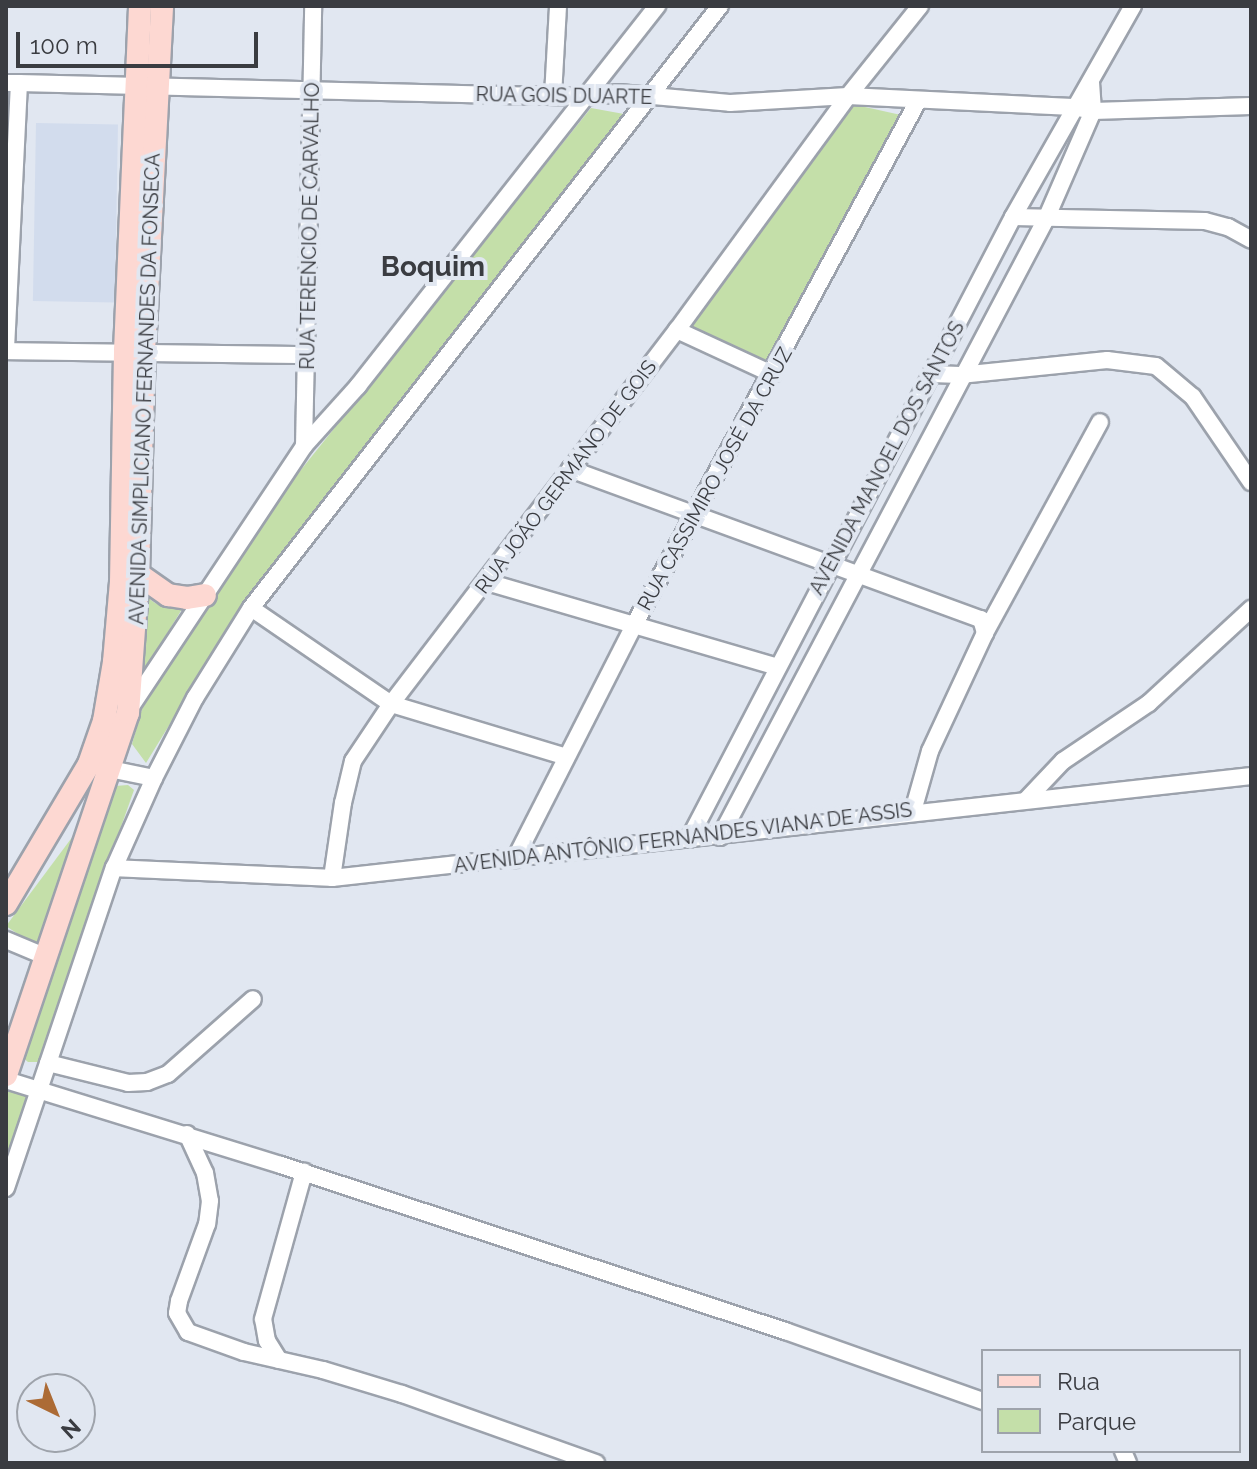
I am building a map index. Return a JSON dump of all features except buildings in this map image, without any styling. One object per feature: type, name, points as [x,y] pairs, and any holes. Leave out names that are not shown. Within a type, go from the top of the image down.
[{"type":"main road","name":"AVENIDA SIMPLICIANO FERNANDES DA FONSECA","points":[[140,6],[148,87]]},
{"type":"main road","name":"AVENIDA SIMPLICIANO FERNANDES DA FONSECA","points":[[99,767],[121,582],[148,87],[162,6]]},
{"type":"main road","name":"AVENIDA SIMPLICIANO FERNANDES DA FONSECA","points":[[99,767],[128,713],[138,574],[134,351]]},
{"type":"main road","points":[[138,574],[168,595],[187,598],[205,595]]},
{"type":"main road","points":[[6,904],[99,767]]},
{"type":"main road","points":[[6,1077],[99,767]]},
{"type":"street","name":"RUA TERENCIO DE CARVALHO","points":[[304,446],[313,6]]},
{"type":"street","points":[[553,96],[558,6]]},
{"type":"street","points":[[128,713],[304,446],[358,386],[657,6]]},
{"type":"street","points":[[6,1188],[114,868],[154,778],[195,698],[251,608],[720,6]]},
{"type":"street","name":"RUA JOÃO GERMANO DE GOIS","points":[[332,878],[343,803],[353,761],[391,704],[677,330],[848,96],[920,6]]},
{"type":"street","name":"AVENIDA MANOEL DOS SANTOS","points":[[689,839],[1013,217],[1133,6]]},
{"type":"street","name":"AVENIDA MANOEL DOS SANTOS","points":[[720,837],[960,375],[1046,219],[1093,111],[1091,81]]},
{"type":"street","name":"RUA GOIS DUARTE","points":[[13,83],[586,97],[619,93],[730,103],[848,96],[1073,107],[1093,111],[1251,106]]},
{"type":"street","points":[[13,83],[6,349],[308,355]]},
{"type":"street","name":"RUA CASSIMIRO JOSÉ DA CRUZ","points":[[515,859],[633,627],[918,101]]},
{"type":"street","points":[[1013,217],[1205,221],[1228,227],[1251,240]]},
{"type":"street","points":[[677,330],[772,374]]},
{"type":"street","points":[[932,374],[960,375],[1095,360],[1136,361],[1156,366],[1193,397],[1251,482]]},
{"type":"street","points":[[913,811],[930,751],[985,633],[1100,422]]},
{"type":"street","points":[[570,469],[829,566],[976,615],[984,624],[985,633]]},
{"type":"street","points":[[487,582],[777,667]]},
{"type":"street","points":[[251,608],[391,704],[566,757]]},
{"type":"street","points":[[1026,800],[1063,761],[1149,703],[1251,609]]},
{"type":"street","points":[[99,767],[154,778]]},
{"type":"street","name":"AVENIDA ANTÔNIO FERNANDES VIANA DE ASSIS","points":[[114,868],[332,878],[720,837],[913,811],[1251,776]]},
{"type":"street","points":[[6,940],[44,956]]},
{"type":"street","points":[[48,1063],[128,1083],[147,1082],[168,1074],[253,999]]},
{"type":"street","points":[[6,1077],[785,1331],[981,1400]]},
{"type":"street","points":[[187,1134],[205,1173],[210,1201],[207,1224],[179,1301],[177,1313],[188,1332],[198,1338],[402,1394],[596,1463]]},
{"type":"street","points":[[279,1360],[267,1341],[263,1319],[304,1172]]},
{"type":"shaded area","points":[[36,123],[118,124],[115,302],[33,301]]},
{"type":"green space","points":[[847,103],[910,117],[771,364],[681,327]]},
{"type":"green space","points":[[591,108],[624,114],[238,613],[146,763],[132,744],[142,709],[264,516]]},
{"type":"green space","points":[[143,594],[155,603],[182,609],[142,675]]},
{"type":"green space","points":[[128,785],[134,790],[38,1062],[28,1062],[21,1056],[115,786]]},
{"type":"green space","points":[[79,828],[37,947],[6,926]]},
{"type":"green space","points":[[9,1088],[28,1096],[6,1164],[6,1098]]},
{"type":"district","name":"Boquim","points":[[433,267]]}]
